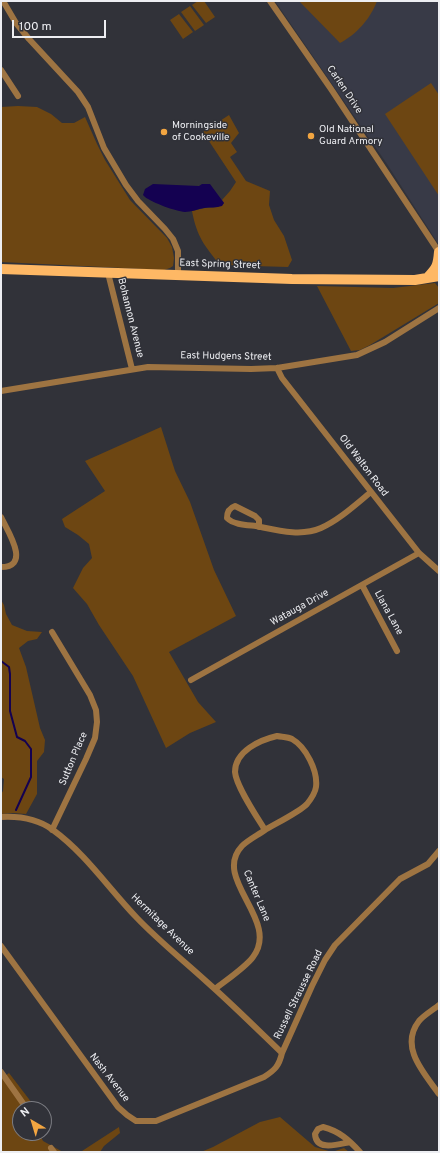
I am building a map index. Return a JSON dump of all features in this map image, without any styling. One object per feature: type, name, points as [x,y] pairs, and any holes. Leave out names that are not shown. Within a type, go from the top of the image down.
[{"type":"main road","points":[[427,278],[435,270],[438,264],[439,252]]},
{"type":"main road","name":"East Spring Street","points":[[1,269],[292,279],[415,280],[439,276]]},
{"type":"street","points":[[2,1],[29,40],[78,92],[88,107],[104,148],[126,185],[138,202],[173,239],[178,250],[178,276]]},
{"type":"street","name":"Carlen Drive","points":[[270,1],[339,101],[439,252]]},
{"type":"street","points":[[1,70],[18,96]]},
{"type":"street","name":"Bohannon Avenue","points":[[108,273],[132,369]]},
{"type":"street","name":"East Hudgens Street","points":[[1,391],[132,369],[168,366],[228,369],[277,368],[357,356],[385,342],[439,308]]},
{"type":"street","name":"Old Walton Road","points":[[277,368],[282,378],[419,553],[439,572]]},
{"type":"street","points":[[259,527],[259,520],[255,516],[235,506],[228,512],[227,518],[231,522],[259,527],[284,531],[303,532],[319,529],[335,520],[371,492]]},
{"type":"street","points":[[1,517],[16,549],[17,556],[14,562],[1,567]]},
{"type":"street","name":"Watauga Drive","points":[[191,680],[419,553]]},
{"type":"street","name":"Llana Lane","points":[[362,585],[397,651]]},
{"type":"street","name":"Sutton Place","points":[[52,632],[90,695],[96,710],[97,722],[95,738],[52,830]]},
{"type":"street","name":"Canter Lane","points":[[215,989],[253,957],[258,948],[259,927],[236,879],[234,867],[236,856],[242,846],[265,830],[306,806],[313,797],[316,787],[314,773],[309,759],[301,746],[291,738],[277,736],[265,739],[254,744],[238,761],[235,772],[238,781],[265,830]]},
{"type":"street","name":"Hermitage Avenue","points":[[1,817],[13,816],[32,820],[52,830],[94,868],[138,919],[215,989],[282,1053]]},
{"type":"street","name":"Russell Strausse Road","points":[[282,1053],[312,986],[325,960],[335,945],[400,879],[428,864],[439,851]]},
{"type":"street","name":"Nash Avenue","points":[[1,946],[118,1107],[126,1115],[136,1121],[156,1120],[264,1077],[272,1072],[279,1064],[282,1053]]},
{"type":"street","points":[[439,1006],[420,1021],[413,1032],[411,1046],[417,1061],[439,1094]]},
{"type":"street","points":[[1,1072],[22,1101]]},
{"type":"street","points":[[350,1142],[326,1146],[315,1140],[315,1134],[318,1129],[323,1127],[341,1134],[350,1142],[360,1152]]},
{"type":"shaded area","points":[[198,1],[204,1],[215,17],[206,23],[192,5]]},
{"type":"shaded area","points":[[275,1],[439,1],[439,245],[387,164]]},
{"type":"shaded area","points":[[299,1],[377,1],[367,20],[357,31],[340,43]]},
{"type":"shaded area","points":[[190,6],[204,25],[195,31],[181,12]]},
{"type":"shaded area","points":[[179,14],[193,32],[183,39],[170,20]]},
{"type":"shaded area","points":[[431,83],[439,95],[439,196],[385,114]]},
{"type":"shaded area","points":[[1,107],[37,107],[51,114],[62,123],[74,123],[85,117],[105,160],[130,200],[167,238],[172,247],[174,258],[173,266],[164,270],[1,262]]},
{"type":"shaded area","points":[[229,115],[239,133],[231,143],[237,152],[230,157],[246,181],[270,191],[269,205],[274,220],[284,236],[292,260],[288,267],[220,265],[205,246],[196,228],[192,211],[218,207],[224,203],[222,200],[236,182],[203,132]]},
{"type":"shaded area","points":[[153,184],[199,186],[202,184],[210,184],[224,203],[220,207],[204,208],[187,212],[176,210],[153,202],[143,195],[145,189]]},
{"type":"shaded area","points":[[435,283],[439,288],[439,303],[370,345],[360,350],[351,351],[317,286],[393,288]]},
{"type":"shaded area","points":[[161,427],[175,471],[190,502],[214,570],[236,616],[169,652],[198,702],[216,722],[190,733],[166,748],[133,676],[87,604],[73,588],[83,568],[92,558],[89,544],[65,527],[62,519],[105,491],[85,461]]},
{"type":"shaded area","points":[[1,600],[12,625],[27,631],[42,632],[37,639],[28,641],[19,648],[26,667],[40,728],[45,740],[44,752],[37,761],[37,794],[26,814],[1,814],[1,794],[3,791],[4,779],[1,777]]},
{"type":"shaded area","points":[[9,1073],[30,1101],[12,1101],[12,1141],[43,1141],[63,1152],[1,1152],[1,1079]]},
{"type":"shaded area","points":[[280,1117],[315,1147],[332,1152],[201,1152],[260,1122]]},
{"type":"shaded area","points":[[119,1127],[120,1133],[104,1146],[100,1152],[76,1152],[82,1151]]},
{"type":"shaded area","points":[[344,1148],[349,1152],[332,1152]]},
{"type":"waterway","points":[[1,661],[9,667],[10,711],[17,737],[25,741],[31,749],[31,777],[16,810]]},
{"type":"place","name":"Morningside of Cookeville","points":[[164,132]]},
{"type":"place","name":"Old National Guard Armory","points":[[311,136]]}]
